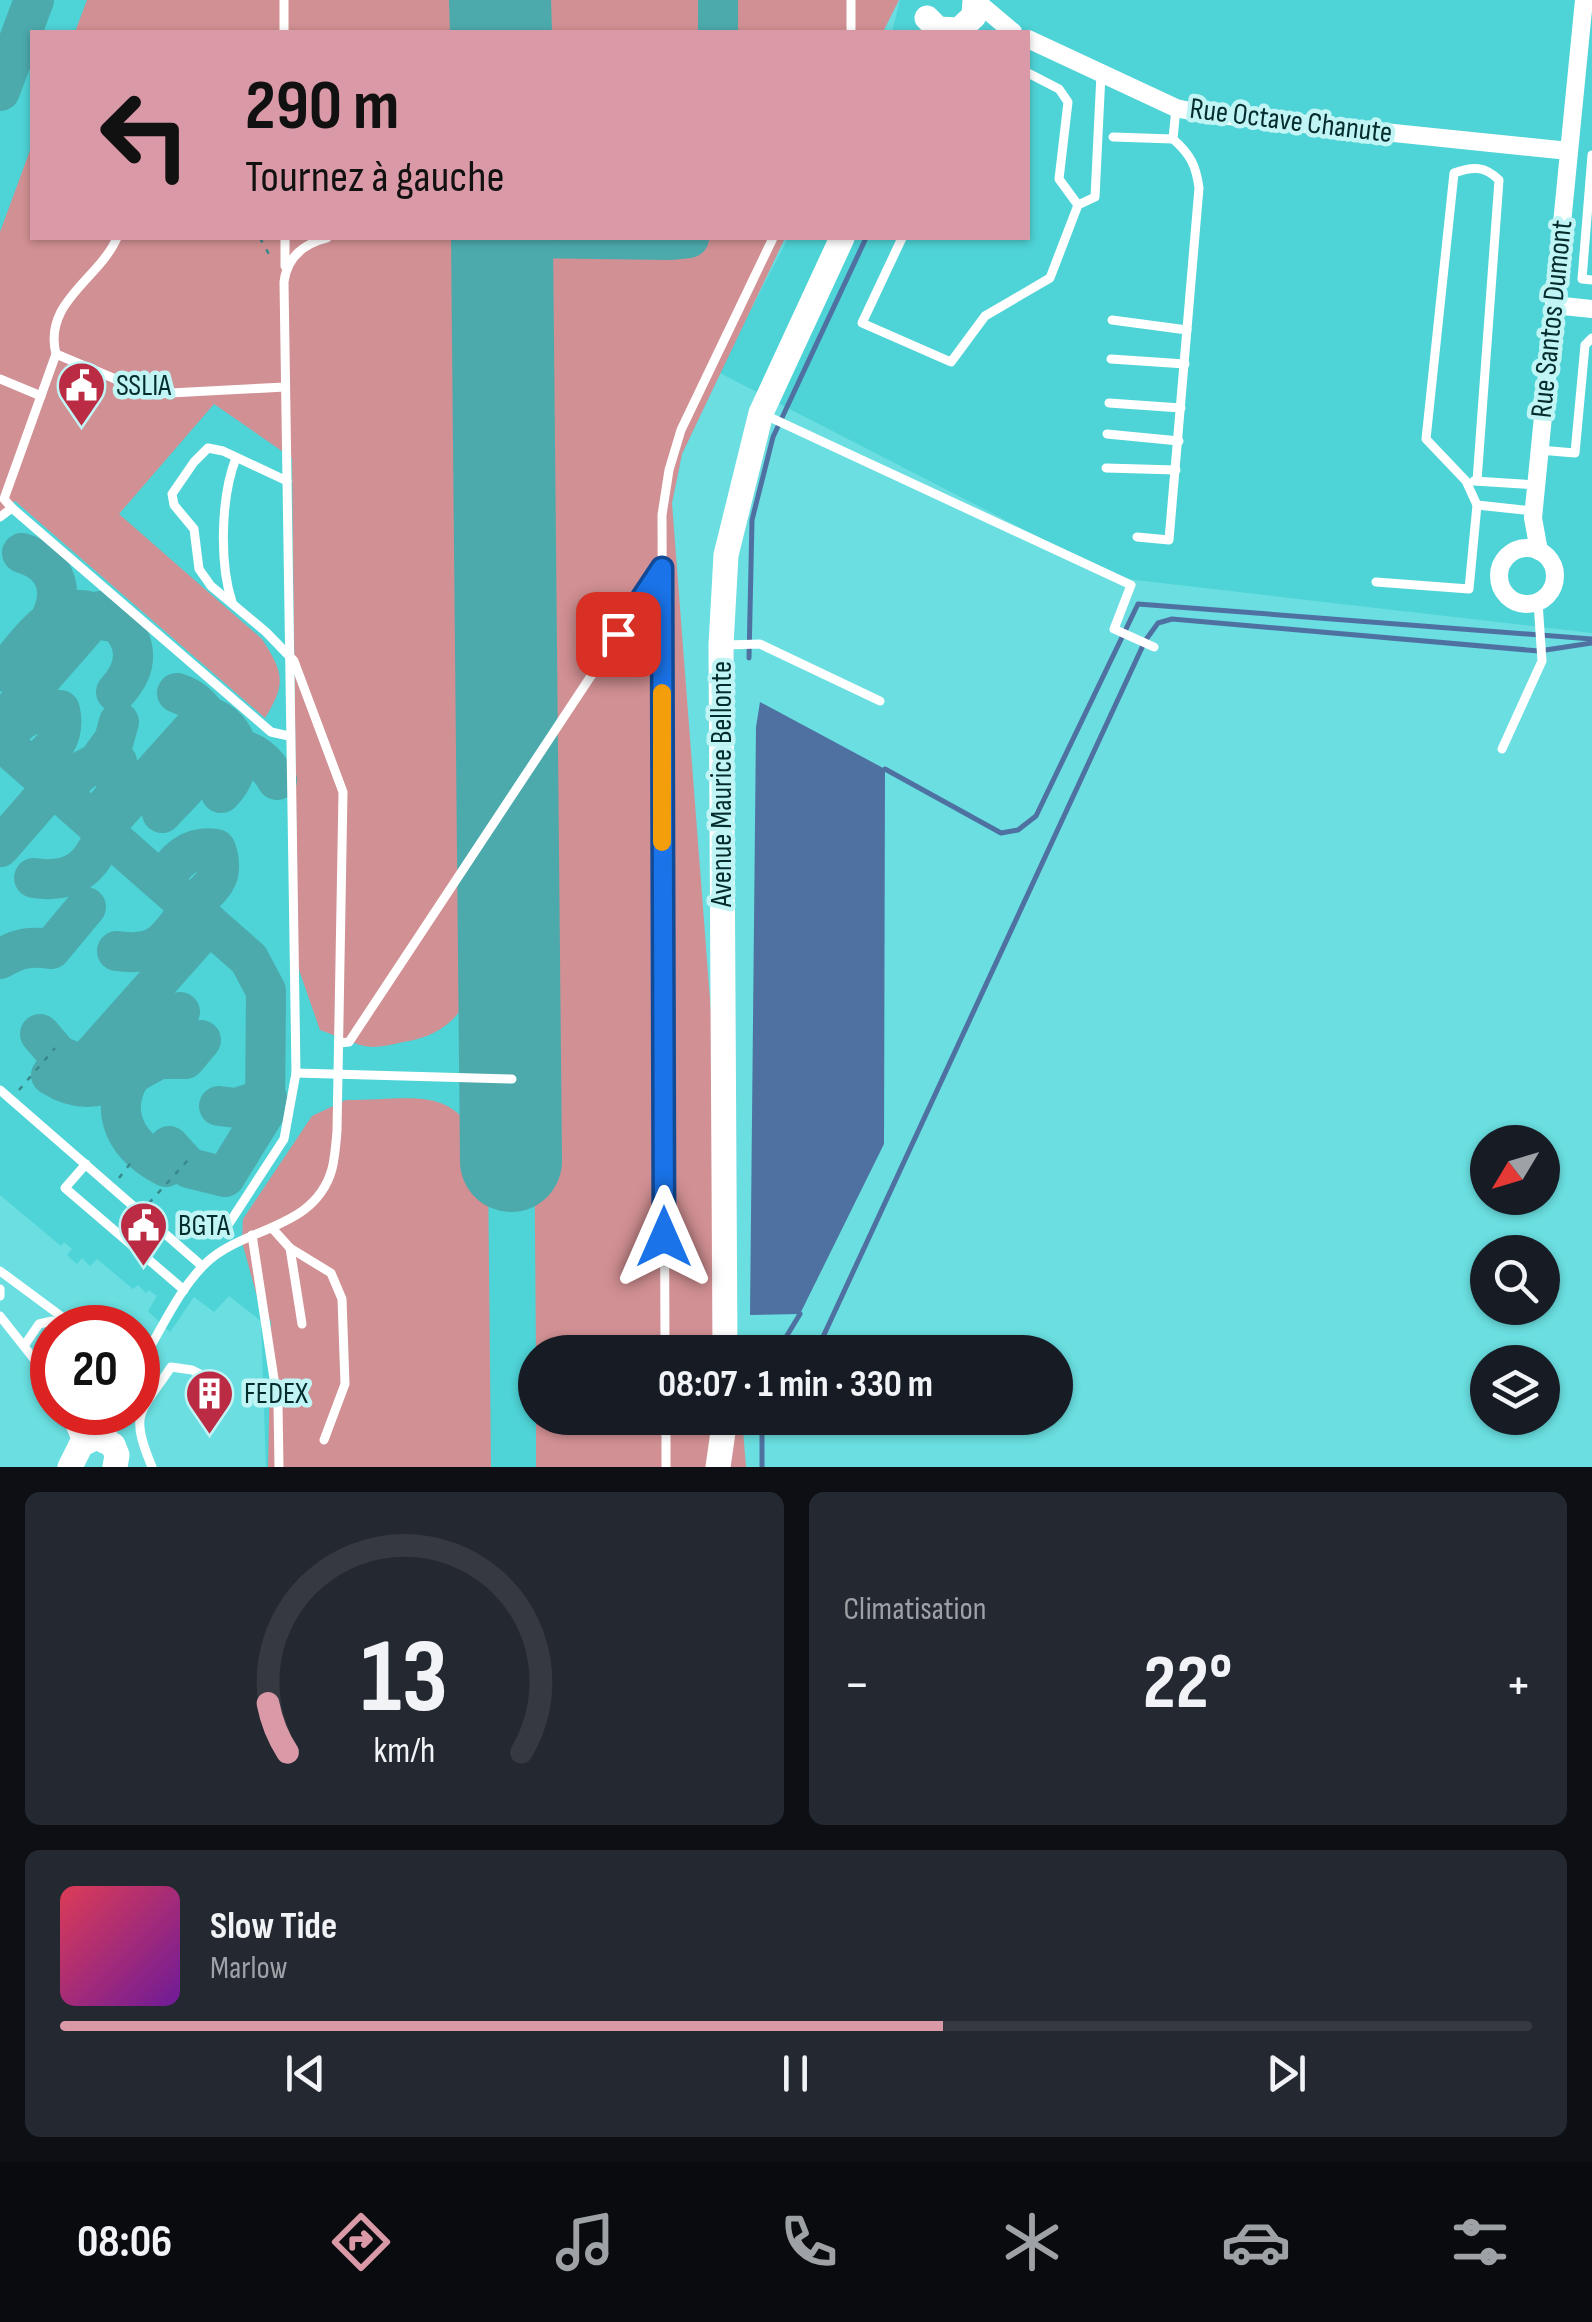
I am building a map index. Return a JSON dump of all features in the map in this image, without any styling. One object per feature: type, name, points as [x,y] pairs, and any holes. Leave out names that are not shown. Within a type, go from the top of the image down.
[{"type":"street","points":[[957,30],[974,16],[975,0]]},
{"type":"street","points":[[975,0],[1009,30]]},
{"type":"street","name":"Rue Santos Dumont","points":[[1533,514],[1584,0]]},
{"type":"street","points":[[926,17],[938,29],[947,30]]},
{"type":"street","name":"Rue Octave Chanute","points":[[1030,40],[1176,108],[1198,113],[1569,151]]},
{"type":"street","name":"Avenue Maurice Bellonte","points":[[725,1335],[730,645],[726,555],[766,415],[841,240]]},
{"type":"street","points":[[1554,305],[1592,308]]},
{"type":"street","points":[[1533,514],[1539,551],[1549,560],[1554,574],[1551,590],[1538,602],[1520,603],[1510,599],[1501,587],[1502,564],[1517,550],[1533,514]]},
{"type":"street","points":[[1517,550],[1539,551]]},
{"type":"street","points":[[718,1467],[723,1435]]},
{"type":"lane","points":[[284,0],[284,30]]},
{"type":"lane","points":[[850,30],[851,0]]},
{"type":"lane","points":[[1030,74],[1059,88],[1068,102],[1059,179],[1078,204]]},
{"type":"lane","points":[[901,240],[862,322],[951,362],[985,316],[1050,278],[1078,204],[1095,197],[1101,74]]},
{"type":"lane","points":[[1173,139],[1176,108]]},
{"type":"lane","points":[[1113,136],[1173,139],[1189,153],[1199,188],[1170,540],[1137,537]]},
{"type":"lane","points":[[1592,155],[1582,279],[1592,280]]},
{"type":"lane","points":[[1376,582],[1469,589],[1477,505],[1472,481],[1500,180],[1488,170],[1469,168],[1454,173],[1426,439],[1472,481],[1536,485]]},
{"type":"lane","points":[[116,240],[103,263],[63,304],[51,335],[56,354],[4,498],[271,732],[289,736]]},
{"type":"lane","points":[[230,1222],[284,1139],[296,1072],[287,652],[285,240]]},
{"type":"lane","points":[[286,268],[297,252],[318,240]]},
{"type":"lane","points":[[665,1335],[662,515],[669,470],[682,430],[773,240]]},
{"type":"lane","points":[[1112,320],[1188,330]]},
{"type":"lane","points":[[1539,450],[1575,454],[1586,345],[1592,338]]},
{"type":"lane","points":[[56,354],[151,394],[285,387]]},
{"type":"lane","points":[[1110,359],[1184,364]]},
{"type":"lane","points":[[0,379],[41,396]]},
{"type":"lane","points":[[1108,403],[1181,408]]},
{"type":"lane","points":[[766,415],[1131,585],[1114,629],[1154,646]]},
{"type":"lane","points":[[1107,434],[1178,441]]},
{"type":"lane","points":[[160,1330],[202,1266],[232,1242],[302,1213],[326,1182],[338,1130],[343,792],[309,697],[287,652],[210,586],[200,570],[194,529],[174,506],[172,494],[208,448],[288,481]]},
{"type":"lane","points":[[233,604],[226,582],[226,485],[236,458]]},
{"type":"lane","points":[[1106,468],[1176,470]]},
{"type":"lane","points":[[1477,505],[1533,514]]},
{"type":"lane","points":[[0,517],[12,508]]},
{"type":"lane","points":[[339,1042],[349,1042],[662,568]]},
{"type":"lane","points":[[1502,749],[1542,661],[1538,602]]},
{"type":"lane","points":[[730,645],[758,644],[880,701]]},
{"type":"lane","points":[[296,1072],[512,1080]]},
{"type":"lane","points":[[0,1090],[202,1266]]},
{"type":"lane","points":[[86,1164],[65,1188],[184,1290]]},
{"type":"lane","points":[[272,1228],[290,1248],[331,1273],[342,1299],[345,1384],[324,1440]]},
{"type":"lane","points":[[252,1235],[278,1405],[279,1467]]},
{"type":"lane","points":[[290,1248],[302,1324]]},
{"type":"lane","points":[[0,1272],[41,1305]]},
{"type":"lane","points":[[0,1289],[0,1296]]},
{"type":"lane","points":[[0,1316],[30,1355]]},
{"type":"lane","points":[[24,1346],[30,1337]]},
{"type":"lane","points":[[152,1467],[139,1435],[139,1415],[171,1367],[192,1370],[226,1387]]},
{"type":"lane","points":[[666,1435],[666,1467]]},
{"type":"path","points":[[11,1099],[55,1048]]},
{"type":"path","points":[[118,1179],[133,1160]]},
{"type":"path","points":[[147,1205],[188,1160]]},
{"type":"shaded area","points":[[0,0],[859,0],[859,30],[30,30],[30,240],[782,240],[741,329],[787,240],[1030,240],[1030,30],[892,30],[900,0],[1592,0],[1592,633],[1118,578],[720,373],[682,454],[672,503],[674,1335],[518,1335],[518,1435],[674,1435],[674,1467],[266,1467],[261,1321],[229,1296],[214,1312],[194,1297],[170,1332],[160,1322],[160,1305],[152,1305],[157,1296],[138,1285],[133,1289],[97,1259],[90,1266],[82,1258],[77,1264],[67,1255],[72,1249],[64,1242],[61,1246],[0,1195]]},
{"type":"shaded area","points":[[87,0],[477,0],[478,30],[76,30]]},
{"type":"shaded area","points":[[524,0],[704,0],[704,30],[524,30]]},
{"type":"shaded area","points":[[728,0],[899,0],[884,30],[728,30]]},
{"type":"shaded area","points":[[30,150],[30,240],[480,240],[487,869],[483,871],[476,977],[467,1000],[453,1019],[432,1034],[372,1047],[320,1030],[298,967],[292,458],[214,404],[119,514],[262,639],[280,678],[277,696],[265,718],[15,501],[0,513],[0,232]]},
{"type":"shaded area","points":[[705,240],[784,240],[682,454],[672,503],[736,1335],[536,1335],[527,285],[533,267],[549,254],[675,253]]},
{"type":"shaded area","points":[[760,702],[885,769],[884,1144],[800,1314],[750,1315],[756,727]]},
{"type":"shaded area","points":[[417,1098],[451,1108],[465,1120],[488,1166],[491,1467],[268,1467],[271,1322],[256,1293],[242,1242],[243,1219],[312,1116],[346,1100]]},
{"type":"shaded area","points":[[536,1435],[743,1435],[746,1467],[536,1467]]},
{"type":"waterway","points":[[749,658],[752,520],[773,437],[865,240]]},
{"type":"waterway","points":[[885,769],[1001,833],[1018,830],[1036,816],[1138,604],[1592,639]]},
{"type":"waterway","points":[[824,1335],[1145,641],[1158,623],[1172,619],[1539,651],[1592,643]]},
{"type":"waterway","points":[[787,1335],[800,1314]]},
{"type":"waterway","points":[[762,1435],[762,1467]]},
{"type":"taxiway","points":[[0,91],[34,0]]},
{"type":"taxiway","points":[[718,0],[718,30]]},
{"type":"taxiway","points":[[503,286],[514,257],[541,240]]},
{"type":"taxiway","points":[[22,553],[47,567],[57,588],[54,612],[39,636]]},
{"type":"taxiway","points":[[4,672],[36,634],[62,614],[76,610],[91,612],[107,621]]},
{"type":"taxiway","points":[[0,725],[100,611],[121,627],[132,647],[131,669],[116,692]]},
{"type":"taxiway","points":[[162,813],[201,770],[213,744],[213,731],[205,713],[177,693]]},
{"type":"taxiway","points":[[9,734],[30,715],[60,710],[61,728],[56,743],[31,767]]},
{"type":"taxiway","points":[[102,830],[205,715],[227,729],[237,749],[235,772],[221,793]]},
{"type":"taxiway","points":[[101,758],[114,740],[119,722]]},
{"type":"taxiway","points":[[0,740],[249,959],[266,991],[265,1112],[225,1177],[189,1168],[169,1146]]},
{"type":"taxiway","points":[[220,752],[238,749],[253,754],[277,780]]},
{"type":"taxiway","points":[[64,796],[84,770],[117,762],[116,791],[97,814]]},
{"type":"taxiway","points":[[0,847],[53,786]]},
{"type":"taxiway","points":[[34,878],[60,878],[79,871],[94,855],[105,832]]},
{"type":"taxiway","points":[[117,951],[142,952],[167,938],[216,879],[216,849],[190,852],[172,868],[163,883]]},
{"type":"taxiway","points":[[0,959],[24,949],[51,949],[86,907]]},
{"type":"taxiway","points":[[40,1034],[58,1055],[83,1066],[209,924]]},
{"type":"taxiway","points":[[51,1075],[72,1085],[92,1087],[109,1082],[140,1059],[180,1012]]},
{"type":"taxiway","points":[[130,1075],[159,1059],[185,1059],[201,1040]]},
{"type":"taxiway","points":[[141,1062],[123,1092],[123,1121],[138,1147],[166,1167]]},
{"type":"taxiway","points":[[219,1106],[236,1108],[267,1098]]},
{"type":"runway","points":[[500,0],[501,30]]},
{"type":"runway","points":[[502,240],[511,1161]]},
{"type":"slow traffic","points":[[662,693],[662,842]]},
{"type":"place","name":"SSLIA","points":[[81,428]]},
{"type":"place","name":"BGTA","points":[[143,1268]]},
{"type":"place","name":"FEDEX","points":[[209,1436]]},
{"type":"route","points":[[618,634],[662,568],[664,1237]]}]
